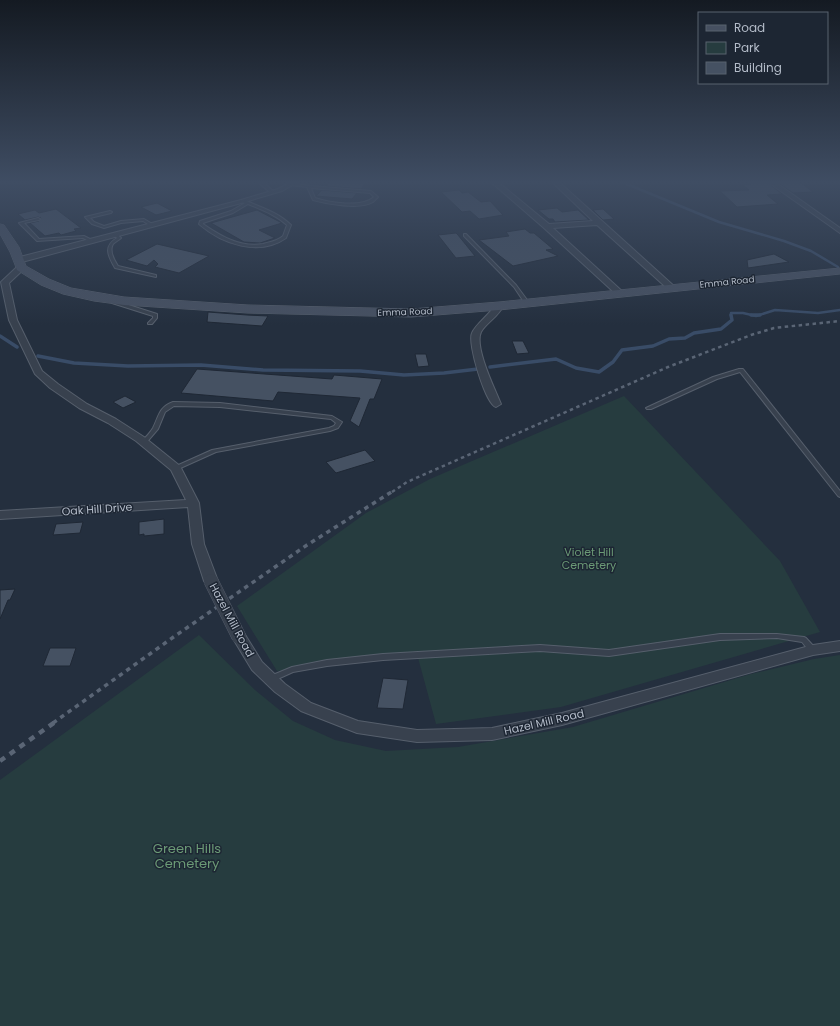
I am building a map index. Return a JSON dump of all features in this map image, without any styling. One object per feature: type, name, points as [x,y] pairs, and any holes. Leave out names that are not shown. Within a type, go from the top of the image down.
[{"type":"street","points":[[2,230],[20,264],[132,230]]},
{"type":"street","points":[[551,230],[620,293]]},
{"type":"street","points":[[607,230],[671,287]]},
{"type":"street","name":"Emma Road","points":[[20,264],[45,282],[67,291],[114,300],[248,309],[353,313],[411,313],[528,304],[671,287],[840,271]]},
{"type":"street","name":"Hazel Mill Road","points":[[20,264],[5,282],[13,320],[38,372],[54,386],[83,406],[112,421],[144,442],[176,468],[193,502],[198,544],[211,581],[239,637],[257,666],[280,688],[306,707],[357,727],[417,736],[492,734],[562,719],[813,650],[840,646]]},
{"type":"street","points":[[496,404],[480,362],[474,340],[476,332],[495,315],[499,306]]},
{"type":"street","name":"Oak Hill Drive","points":[[0,515],[193,502]]},
{"type":"lane","points":[[28,230],[38,240],[84,238],[92,241]]},
{"type":"lane","points":[[210,230],[244,247],[270,244],[282,240],[286,236],[288,230]]},
{"type":"lane","points":[[115,234],[118,238],[111,244],[110,247],[111,257],[116,267],[155,276]]},
{"type":"lane","points":[[465,235],[515,286],[528,304]]},
{"type":"lane","points":[[114,300],[114,302],[119,305],[154,315],[155,318],[150,323]]},
{"type":"lane","points":[[649,408],[715,378],[741,370],[840,495]]},
{"type":"lane","points":[[144,442],[155,429],[162,411],[166,406],[173,404],[220,405],[332,418],[339,422],[336,427],[330,429],[214,451],[176,468]]},
{"type":"lane","points":[[271,679],[292,670],[320,664],[376,658],[540,648],[609,653],[720,637],[777,636],[804,640],[813,650]]},
{"type":"green space","name":"Violet Hill Cemetery","points":[[624,396],[780,561],[820,632],[561,707],[436,724],[417,654],[277,671],[237,606],[366,513],[430,479]]},
{"type":"green space","name":"Green Hills Cemetery","points":[[199,635],[255,690],[293,721],[335,740],[386,751],[458,747],[573,727],[751,674],[814,659],[840,655],[840,1026],[0,1026],[0,780]]},
{"type":"building","points":[[38,230],[76,231],[61,235],[59,233],[45,236]]},
{"type":"building","points":[[223,230],[259,230],[275,238],[260,243],[244,242]]},
{"type":"building","points":[[526,230],[530,233],[534,233],[553,249],[546,250],[558,256],[513,266],[479,240],[509,236],[506,232]]},
{"type":"building","points":[[456,233],[475,256],[456,258],[438,235]]},
{"type":"building","points":[[157,244],[209,256],[179,273],[155,267],[158,264],[154,260],[147,266],[126,260]]},
{"type":"building","points":[[774,254],[789,262],[748,268],[747,260]]},
{"type":"building","points":[[208,312],[268,316],[262,326],[207,322]]},
{"type":"building","points":[[512,341],[523,341],[529,353],[517,354]]},
{"type":"building","points":[[415,354],[426,354],[429,366],[418,367]]},
{"type":"building","points":[[197,369],[332,379],[334,375],[382,379],[374,399],[370,399],[359,427],[350,421],[360,398],[278,392],[273,401],[181,393]]},
{"type":"building","points":[[125,396],[136,402],[123,408],[113,402]]},
{"type":"building","points":[[365,450],[375,461],[336,473],[326,462]]},
{"type":"building","points":[[164,519],[164,534],[139,535],[139,522]]},
{"type":"building","points":[[83,522],[80,533],[53,535],[56,524]]},
{"type":"building","points":[[15,589],[10,600],[8,600],[0,619],[0,590]]},
{"type":"building","points":[[50,648],[76,648],[70,666],[43,666]]},
{"type":"building","points":[[383,678],[408,680],[403,709],[377,708]]},
{"type":"waterway","points":[[746,230],[811,251],[838,267]]},
{"type":"waterway","points":[[759,315],[775,310],[818,313],[840,310]]},
{"type":"waterway","points":[[731,315],[731,313],[752,315]]},
{"type":"waterway","points":[[490,367],[556,359],[576,368],[599,372],[613,362],[622,350],[653,346],[669,339],[685,338],[694,333],[721,329],[732,320],[731,315]]},
{"type":"waterway","points":[[752,315],[759,315]]},
{"type":"waterway","points":[[752,315],[759,315]]},
{"type":"waterway","points":[[0,336],[17,347]]},
{"type":"waterway","points":[[38,356],[74,363],[128,366],[201,365],[263,370],[360,371],[404,375],[444,373],[478,369]]},
{"type":"railway","points":[[392,492],[407,482],[668,367],[751,335],[774,328],[840,321]]},
{"type":"railway","points":[[53,723],[175,636],[307,545],[393,491]]},
{"type":"railway","points":[[0,761],[55,722]]}]
